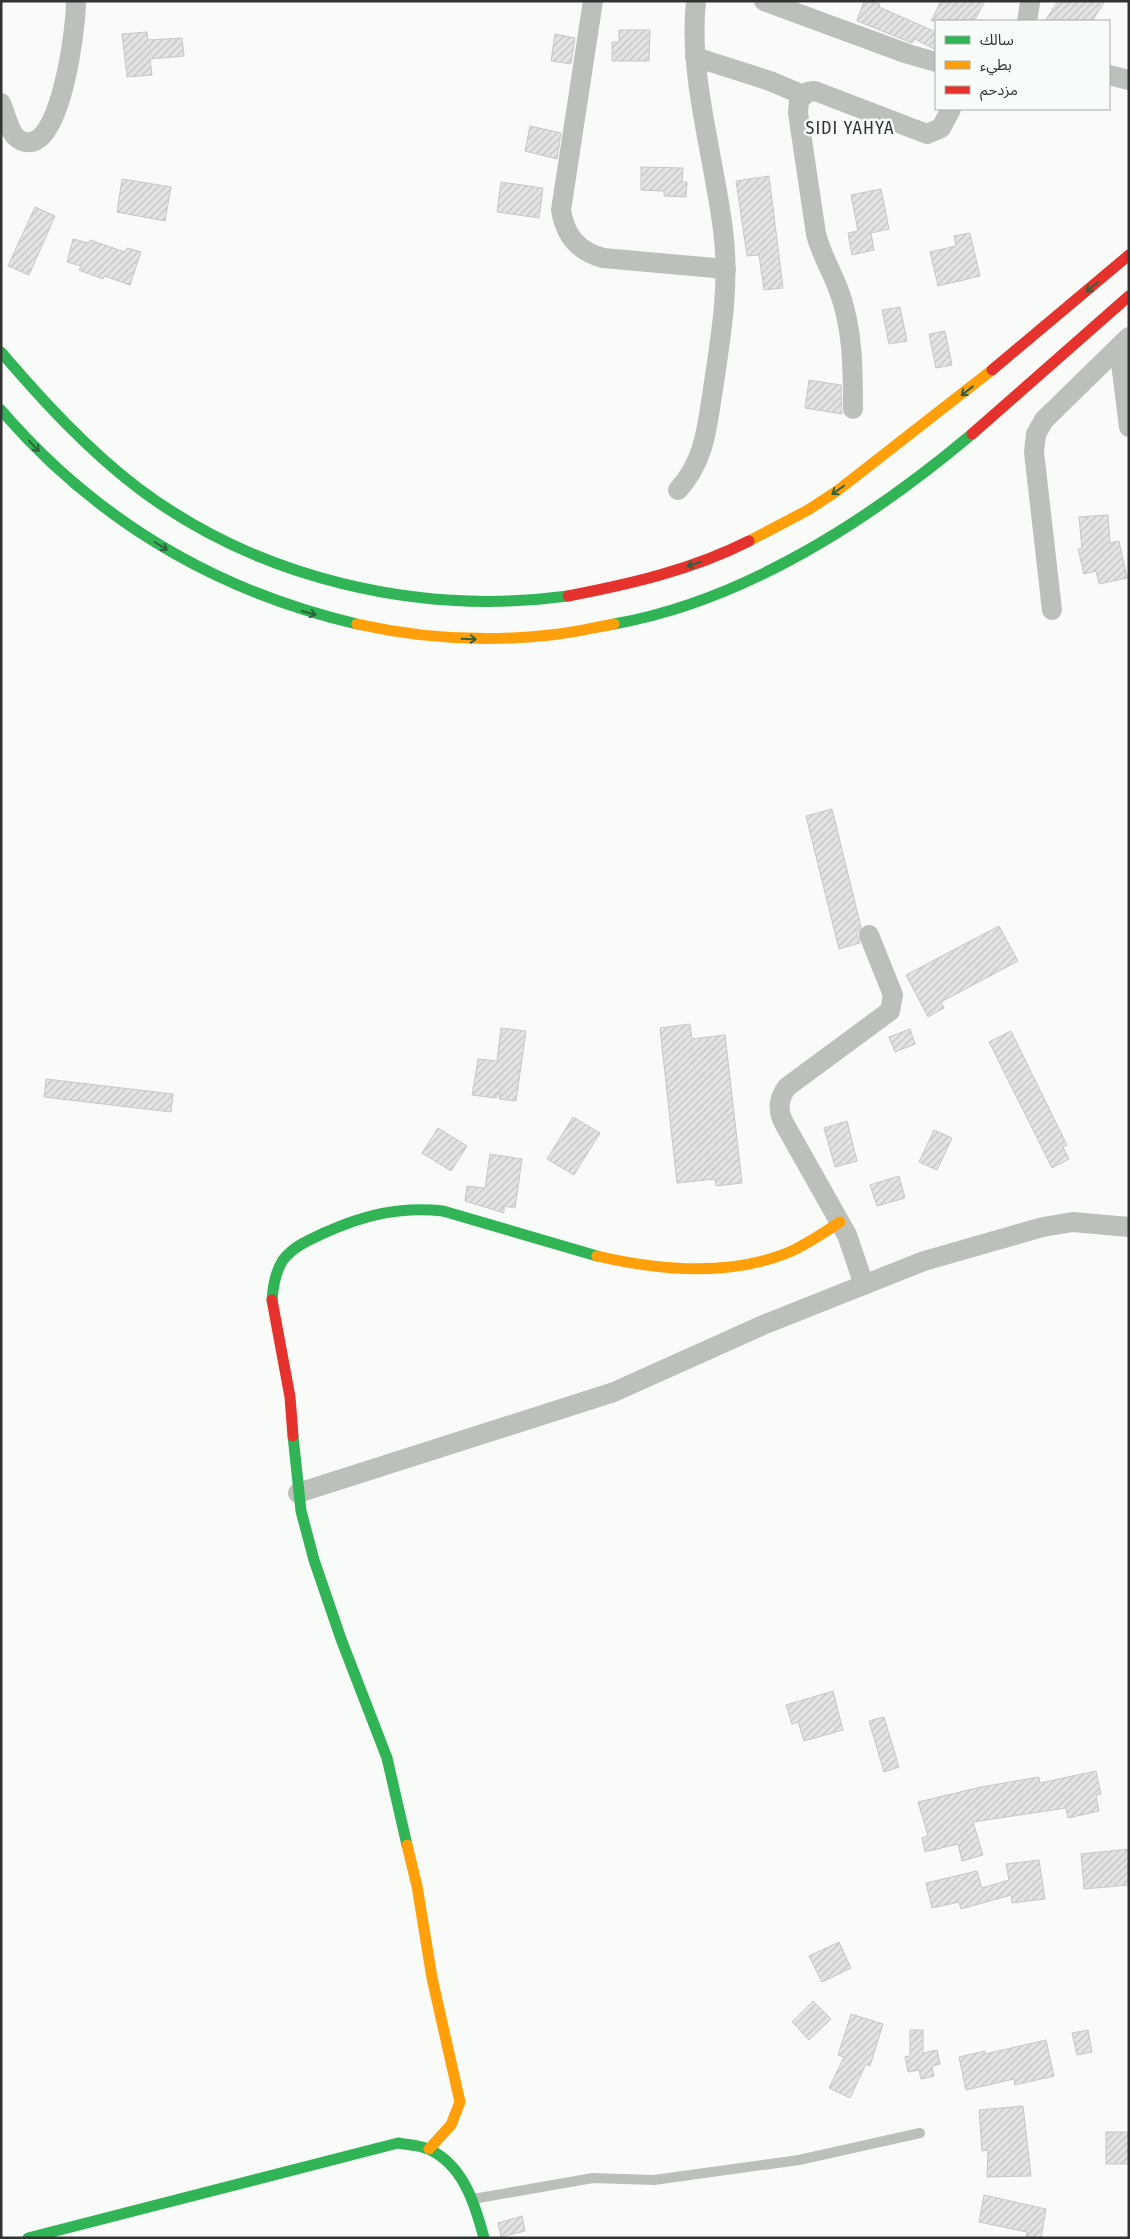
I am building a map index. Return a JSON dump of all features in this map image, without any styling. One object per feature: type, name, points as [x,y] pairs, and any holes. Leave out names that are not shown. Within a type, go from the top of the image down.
[{"type":"main road","points":[[1,352],[55,410],[128,479],[185,520],[258,557],[334,584],[414,600],[456,602],[541,599],[616,587],[665,574],[738,546],[806,511],[839,490],[975,386],[1129,255]]},
{"type":"main road","points":[[1,410],[38,450],[100,504],[168,551],[241,588],[300,611],[336,621],[398,633],[486,640],[544,636],[603,628],[679,608],[753,579],[824,540],[930,468],[996,414],[1128,299]]},
{"type":"main road","points":[[429,2149],[451,2125],[460,2102],[451,2055],[432,1978],[417,1886],[387,1758],[338,1630],[309,1541],[298,1493],[290,1397],[272,1289],[281,1263],[300,1244],[371,1213],[400,1208],[420,1207],[443,1211],[597,1256],[654,1266],[706,1268],[734,1267],[784,1254],[807,1243],[840,1222]]},
{"type":"main road","points":[[28,2238],[398,2143],[429,2149],[454,2168],[473,2199],[484,2238]]},
{"type":"street","points":[[1,103],[14,134],[20,140],[36,141],[42,136],[59,100],[65,79],[75,27],[76,1]]},
{"type":"street","points":[[594,1],[561,210],[564,224],[570,237],[579,248],[591,255],[603,258],[726,270]]},
{"type":"street","points":[[678,490],[699,460],[706,436],[724,312],[726,270],[723,231],[695,57],[696,1]]},
{"type":"street","points":[[764,1],[908,54],[935,62]]},
{"type":"street","points":[[695,57],[770,81],[803,95],[815,91],[927,134],[941,128],[950,110]]},
{"type":"street","points":[[1110,75],[1129,80]]},
{"type":"street","points":[[803,95],[797,107],[812,214],[818,243],[839,291],[846,315],[851,340],[853,409]]},
{"type":"street","points":[[1124,342],[1129,427]]},
{"type":"street","points":[[1052,610],[1034,452],[1036,434],[1058,406],[1124,342]]},
{"type":"street","points":[[864,1285],[854,1252],[840,1222],[781,1118],[780,1101],[787,1087],[890,1011],[893,995],[869,935]]},
{"type":"street","points":[[298,1493],[614,1392],[763,1325],[924,1261],[1043,1227],[1073,1222],[1129,1227]]},
{"type":"lane","points":[[473,2199],[593,2178],[654,2180],[770,2164],[920,2133]]},
{"type":"building","points":[[864,1],[880,4],[879,7],[935,32],[935,49],[915,39],[912,43],[857,21]]},
{"type":"building","points":[[941,1],[985,1],[975,20],[931,21]]},
{"type":"building","points":[[1058,1],[1105,1],[1093,20],[1046,20]]},
{"type":"building","points":[[619,30],[650,30],[649,61],[612,61],[612,42],[619,42]]},
{"type":"building","points":[[147,32],[148,40],[182,38],[184,56],[150,59],[152,75],[127,77],[122,34]]},
{"type":"building","points":[[555,34],[575,38],[571,64],[551,61]]},
{"type":"building","points":[[530,126],[561,133],[557,159],[525,151]]},
{"type":"building","points":[[641,167],[683,168],[682,182],[687,182],[686,197],[664,196],[664,191],[641,190]]},
{"type":"building","points":[[769,176],[783,288],[764,290],[759,255],[747,256],[736,181]]},
{"type":"building","points":[[122,179],[171,187],[165,221],[117,212]]},
{"type":"building","points":[[501,182],[543,188],[539,218],[497,212]]},
{"type":"building","points":[[881,189],[889,229],[871,233],[874,250],[852,255],[848,233],[858,231],[851,195]]},
{"type":"building","points":[[35,207],[55,216],[29,275],[8,266]]},
{"type":"building","points":[[970,233],[980,276],[938,286],[930,252],[956,246],[954,236]]},
{"type":"building","points":[[73,239],[89,243],[90,240],[125,252],[127,248],[141,252],[130,285],[104,276],[103,279],[79,270],[81,266],[67,262]]},
{"type":"building","points":[[900,307],[907,341],[889,344],[882,310]]},
{"type":"building","points":[[945,331],[952,365],[936,368],[929,334]]},
{"type":"building","points":[[809,380],[841,385],[842,414],[805,408]]},
{"type":"building","points":[[1108,515],[1110,543],[1119,541],[1127,578],[1099,584],[1096,571],[1084,574],[1078,549],[1082,548],[1079,517]]},
{"type":"building","points":[[832,809],[861,927],[857,934],[860,943],[839,949],[806,816]]},
{"type":"building","points":[[999,926],[1018,961],[941,1002],[944,1008],[928,1017],[906,975]]},
{"type":"building","points":[[690,1024],[692,1039],[725,1035],[742,1183],[716,1186],[715,1179],[677,1183],[660,1028]]},
{"type":"building","points":[[501,1028],[526,1031],[516,1101],[499,1099],[500,1091],[496,1098],[472,1095],[478,1059],[497,1061]]},
{"type":"building","points":[[910,1029],[915,1044],[895,1052],[889,1037]]},
{"type":"building","points":[[1011,1031],[1067,1145],[1063,1147],[1069,1159],[1052,1168],[989,1042]]},
{"type":"building","points":[[46,1079],[173,1094],[171,1112],[44,1097]]},
{"type":"building","points":[[573,1117],[600,1133],[574,1175],[547,1159]]},
{"type":"building","points":[[847,1121],[857,1161],[835,1167],[824,1128]]},
{"type":"building","points":[[438,1128],[467,1146],[451,1171],[422,1153]]},
{"type":"building","points":[[934,1130],[952,1138],[937,1170],[919,1162]]},
{"type":"building","points":[[490,1154],[522,1159],[515,1208],[504,1206],[504,1213],[465,1201],[467,1186],[485,1188]]},
{"type":"building","points":[[899,1176],[905,1198],[877,1206],[870,1185]]},
{"type":"building","points":[[833,1691],[843,1730],[804,1741],[798,1722],[792,1724],[786,1705]]},
{"type":"building","points":[[884,1717],[899,1767],[884,1772],[869,1721]]},
{"type":"building","points":[[1096,1771],[1101,1794],[1096,1795],[1099,1811],[1068,1818],[1066,1808],[973,1822],[983,1855],[962,1861],[958,1844],[925,1852],[922,1838],[928,1836],[918,1802],[981,1787],[1039,1777],[1040,1783]]},
{"type":"building","points":[[1129,1849],[1129,1885],[1084,1889],[1081,1854]]},
{"type":"building","points":[[1039,1860],[1045,1899],[1012,1903],[1011,1895],[961,1909],[959,1902],[932,1908],[926,1883],[977,1871],[982,1888],[1009,1880],[1006,1864]]},
{"type":"building","points":[[839,1942],[851,1968],[822,1982],[809,1956]]},
{"type":"building","points":[[813,2001],[831,2019],[809,2040],[792,2022]]},
{"type":"building","points":[[851,2014],[883,2024],[870,2066],[866,2064],[850,2098],[829,2088],[844,2057],[838,2055]]},
{"type":"building","points":[[910,2030],[923,2030],[923,2053],[937,2050],[940,2064],[932,2066],[934,2076],[921,2079],[919,2070],[908,2072],[905,2057],[910,2056]]},
{"type":"building","points":[[1088,2030],[1092,2052],[1077,2055],[1072,2033]]},
{"type":"building","points":[[1046,2040],[1054,2076],[1015,2085],[1014,2079],[966,2090],[959,2057],[985,2051],[985,2054]]},
{"type":"building","points":[[1023,2106],[1031,2176],[987,2177],[988,2150],[982,2151],[979,2110]]},
{"type":"building","points":[[1106,2132],[1129,2132],[1129,2164],[1106,2164]]},
{"type":"building","points":[[984,2195],[1046,2209],[1041,2238],[1026,2236],[1027,2232],[979,2222]]},
{"type":"building","points":[[522,2216],[525,2231],[501,2237],[498,2223]]},
{"type":"traffic: fast","points":[[1,352],[66,424],[119,473],[185,520],[235,546],[288,567],[342,584],[398,595],[455,600],[512,601],[568,596]]},
{"type":"traffic: fast","points":[[1,410],[38,449],[77,485],[118,517],[161,546],[207,571],[255,592],[305,610],[357,624]]},
{"type":"traffic: fast","points":[[614,624],[663,613],[711,596],[758,576],[805,552],[892,496],[972,434]]},
{"type":"traffic: fast","points":[[272,1300],[278,1269],[287,1255],[297,1247],[353,1221],[382,1213],[412,1210],[443,1211],[597,1256]]},
{"type":"traffic: fast","points":[[293,1436],[301,1511],[314,1560],[341,1639],[387,1758],[407,1845]]},
{"type":"traffic: fast","points":[[28,2238],[398,2143],[428,2149],[450,2164],[466,2186],[472,2199],[484,2238]]},
{"type":"traffic: slow","points":[[749,541],[808,510],[837,491],[992,370]]},
{"type":"traffic: slow","points":[[357,624],[404,633],[478,638],[550,635],[614,624]]},
{"type":"traffic: slow","points":[[597,1256],[668,1268],[692,1269],[740,1266],[764,1261],[787,1253],[808,1243],[840,1222]]},
{"type":"traffic: slow","points":[[407,1845],[417,1886],[432,1978],[460,2102],[451,2125],[429,2149]]},
{"type":"traffic: jam","points":[[992,370],[1129,255]]},
{"type":"traffic: jam","points":[[972,434],[1129,296]]},
{"type":"traffic: jam","points":[[568,596],[660,575],[705,560],[749,541]]},
{"type":"traffic: jam","points":[[272,1300],[290,1397],[293,1436]]},
{"type":"district","name":"SIDI YAHYA","points":[[850,128]]}]
